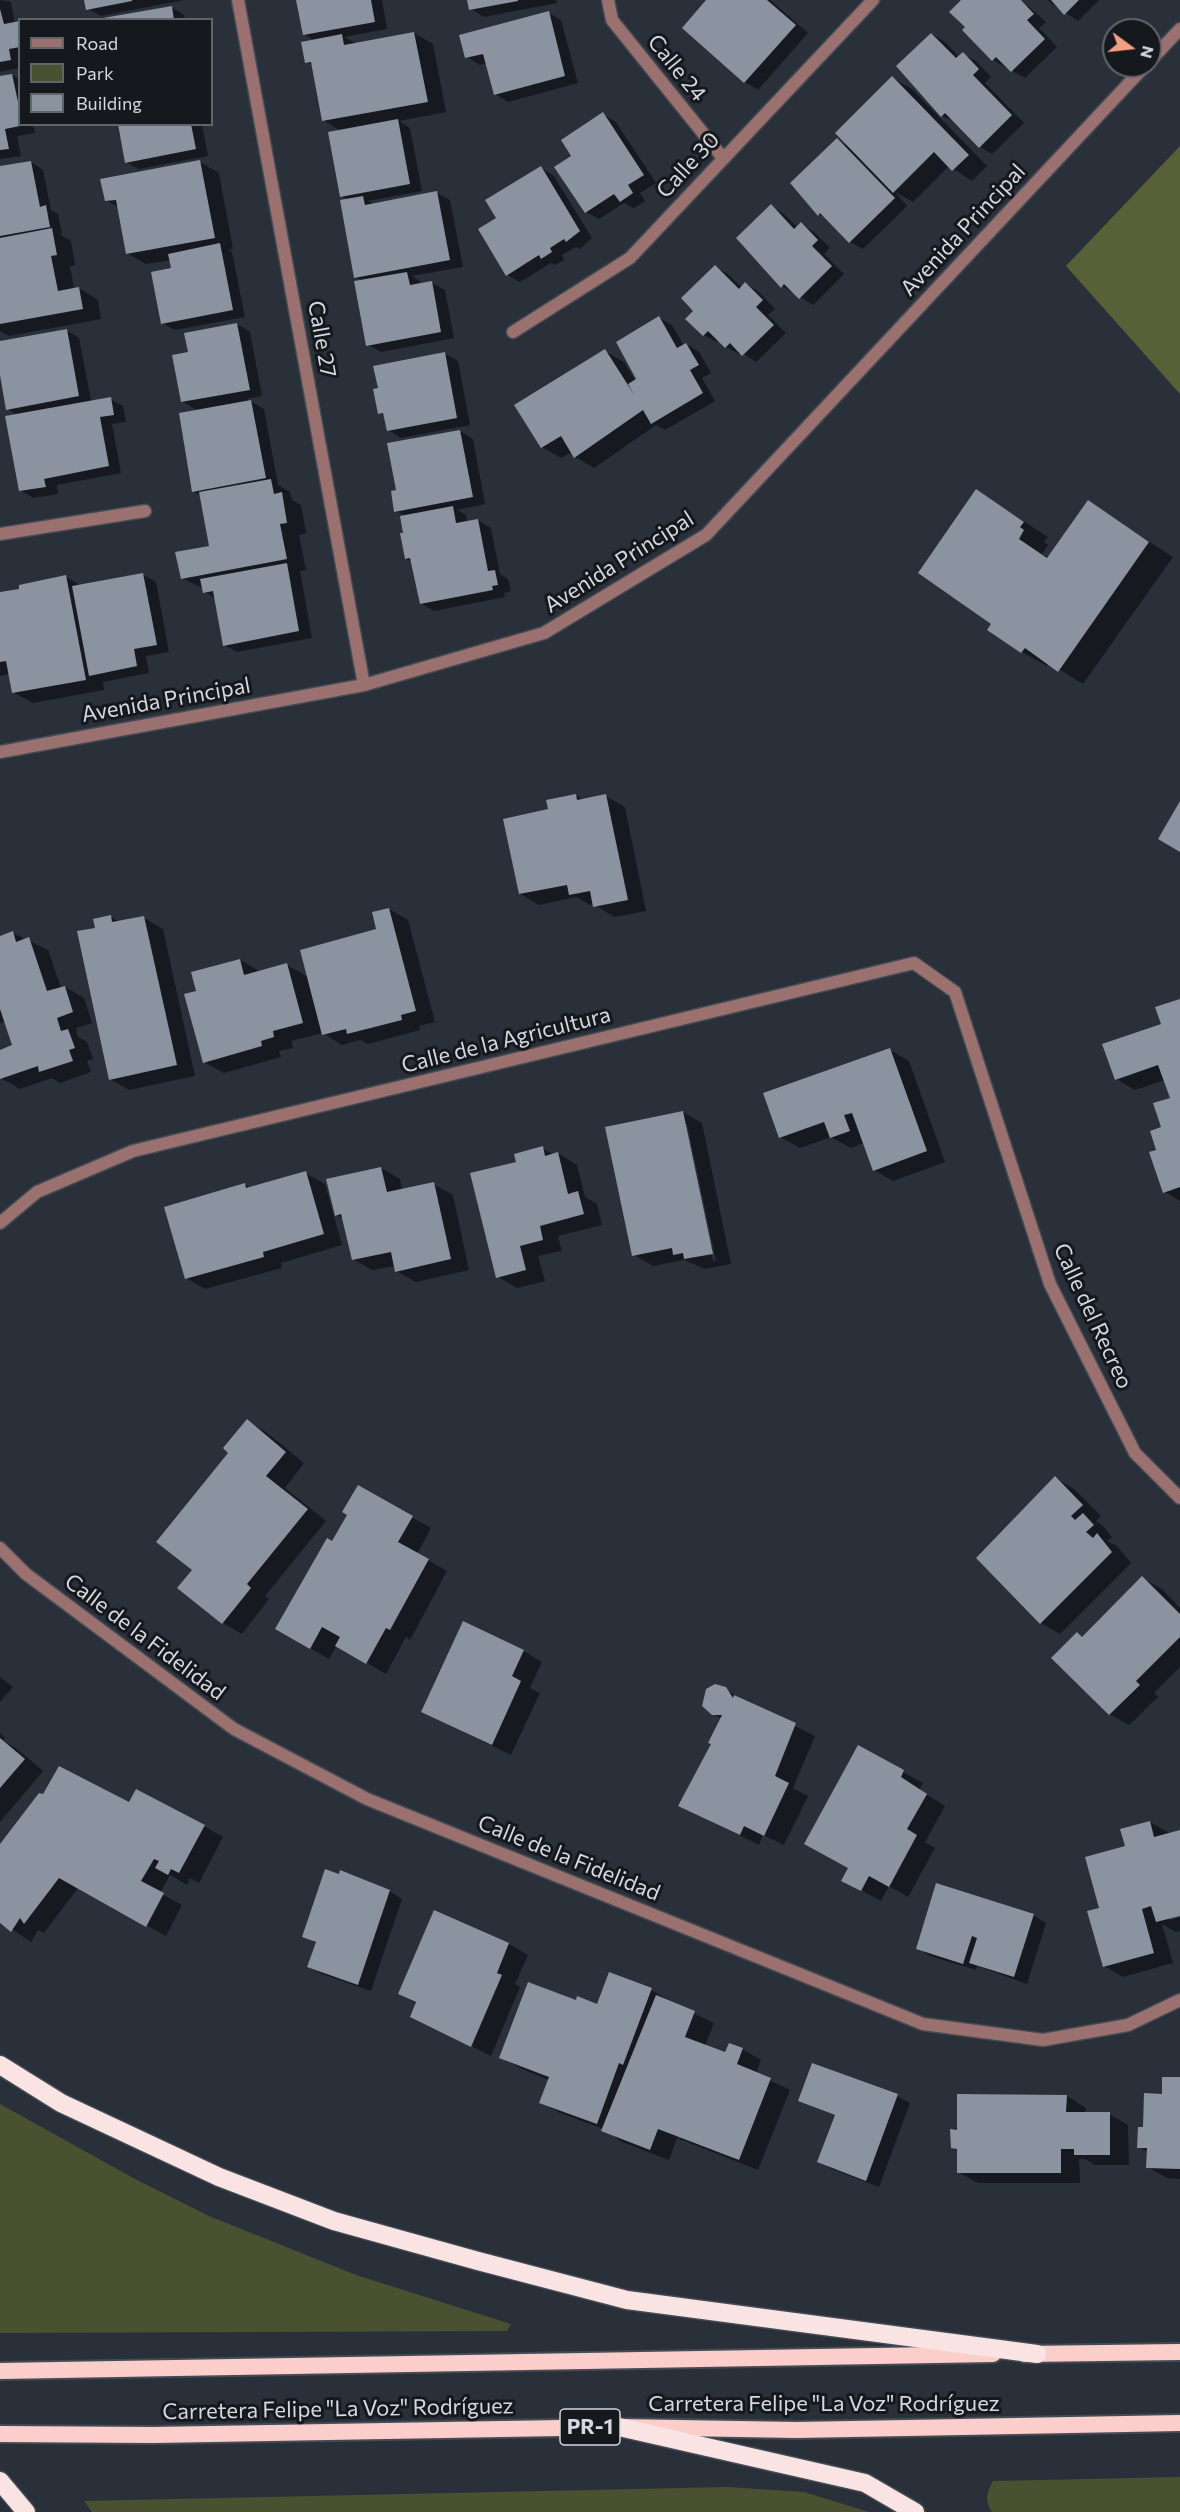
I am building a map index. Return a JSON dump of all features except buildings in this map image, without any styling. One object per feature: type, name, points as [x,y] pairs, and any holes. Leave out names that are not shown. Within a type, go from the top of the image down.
[{"type":"highway","points":[[0,2065],[61,2103],[219,2177],[334,2221],[627,2300],[1037,2354]]},
{"type":"highway","name":"Carretera Felipe \"La Voz\" Rodríguez","points":[[0,2371],[1180,2352]]},
{"type":"highway","name":"Carretera Felipe \"La Voz\" Rodríguez","points":[[0,2434],[153,2435],[619,2427],[797,2430],[1180,2422]]},
{"type":"highway","points":[[619,2427],[865,2483],[915,2512]]},
{"type":"highway","points":[[0,2481],[26,2512]]},
{"type":"street","name":"Calle 27","points":[[238,0],[364,685]]},
{"type":"street","name":"Calle 24","points":[[608,0],[612,20],[723,158]]},
{"type":"street","name":"Calle 30","points":[[513,332],[630,258],[873,0]]},
{"type":"street","points":[[1162,48],[1180,29]]},
{"type":"street","name":"Avenida Principal","points":[[0,752],[364,685],[544,633],[706,536],[1134,78]]},
{"type":"street","points":[[0,534],[145,511]]},
{"type":"street","name":"Calle de la Agricultura","points":[[0,1223],[37,1192],[133,1151],[914,963],[955,992],[978,1065]]},
{"type":"street","name":"Calle del Recreo","points":[[978,1065],[1050,1284],[1135,1453],[1180,1498]]},
{"type":"street","name":"Calle de la Fidelidad","points":[[0,1548],[26,1574],[234,1729],[357,1793],[923,2024],[1043,2040],[1128,2025],[1180,2000]]},
{"type":"green space","points":[[1180,146],[1180,394],[1066,266]]},
{"type":"green space","points":[[0,2104],[135,2179],[209,2216],[356,2275],[511,2324],[507,2331],[0,2333]]},
{"type":"green space","points":[[1180,2477],[1180,2512],[992,2512],[987,2500],[993,2481]]},
{"type":"green space","points":[[728,2487],[804,2492],[869,2512],[92,2512],[84,2501]]}]
